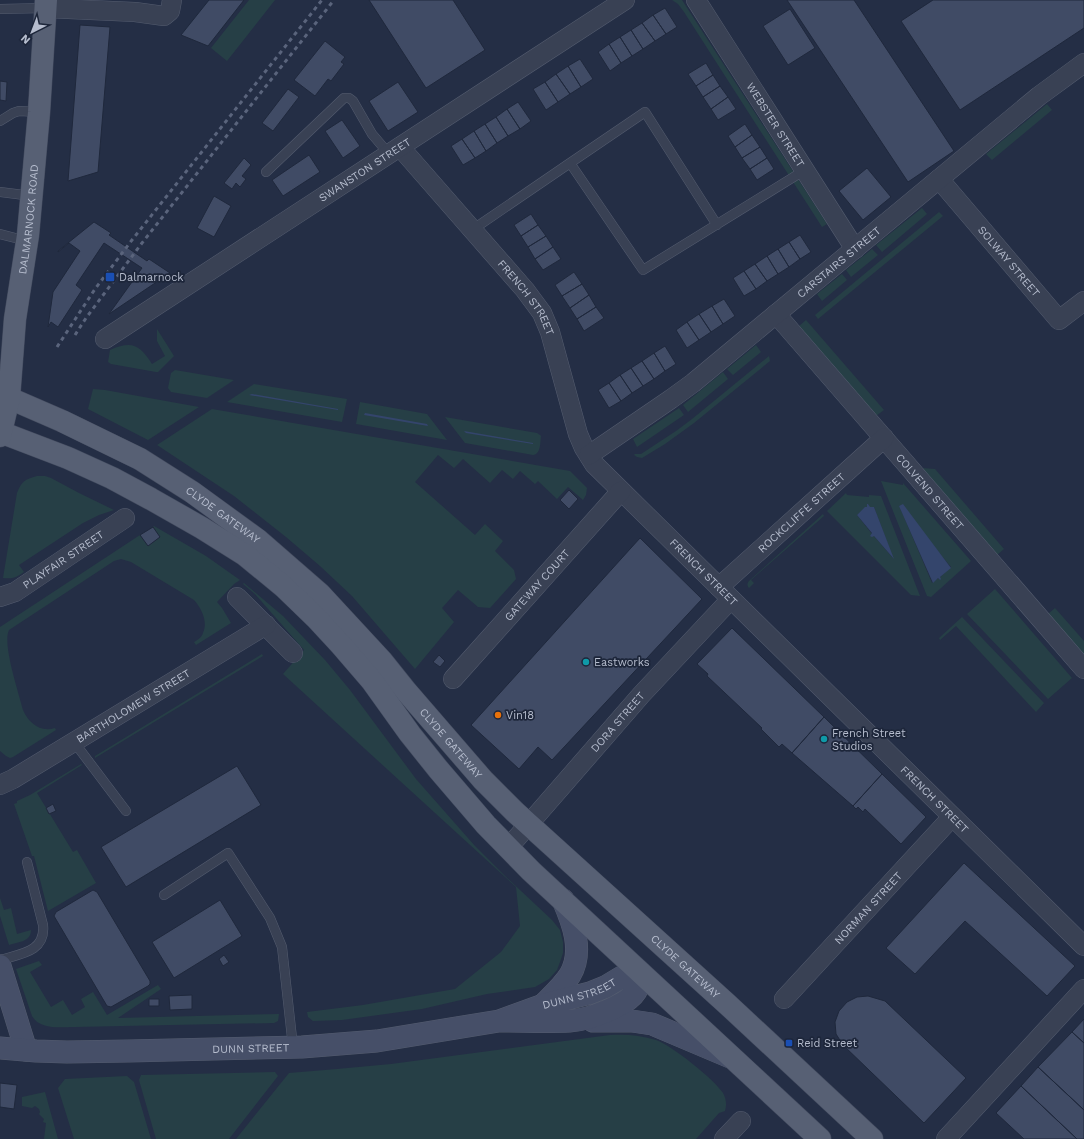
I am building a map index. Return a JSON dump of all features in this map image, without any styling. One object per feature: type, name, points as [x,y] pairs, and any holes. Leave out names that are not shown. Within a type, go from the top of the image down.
[{"type":"main road","name":"DALMARNOCK ROAD","points":[[0,434],[32,196],[46,4]]},
{"type":"main road","name":"CLYDE GATEWAY","points":[[4,397],[62,421],[140,459],[192,492],[258,540],[320,594],[382,661],[483,780],[872,1139]]},
{"type":"main road","name":"CLYDE GATEWAY","points":[[0,434],[68,458],[112,478],[151,499],[245,555],[284,587],[316,618],[372,681],[428,758],[508,848],[640,973],[820,1139]]},
{"type":"main road","points":[[543,1005],[569,976],[575,962],[575,936],[563,900]]},
{"type":"main road","points":[[640,973],[664,947]]},
{"type":"main road","points":[[0,966],[26,1050]]},
{"type":"main road","name":"DUNN STREET","points":[[0,1048],[78,1052],[294,1047],[377,1041],[499,1021],[572,1021],[608,1011],[628,1000],[633,995],[640,983],[640,973],[625,975],[605,987],[543,1005],[499,1021]]},
{"type":"main road","points":[[572,1021],[623,1020],[647,1023],[659,1026],[733,1058]]},
{"type":"street","points":[[46,4],[164,16],[170,11],[172,0]]},
{"type":"street","name":"SWANSTON STREET","points":[[105,339],[625,0]]},
{"type":"street","name":"WEBSTER STREET","points":[[696,0],[855,248]]},
{"type":"street","name":"CARSTAIRS STREET","points":[[588,455],[693,383],[1039,96],[1083,65]]},
{"type":"street","name":"FRENCH STREET","points":[[394,150],[472,230],[542,313],[550,332],[578,434],[588,455],[601,472],[1084,946]]},
{"type":"street","name":"SOLWAY STREET","points":[[939,179],[1059,320],[1084,301]]},
{"type":"street","name":"COLVEND STREET","points":[[776,314],[1084,669]]},
{"type":"street","name":"ROCKCLIFFE STREET","points":[[725,593],[884,438]]},
{"type":"street","name":"GATEWAY COURT","points":[[453,679],[621,491]]},
{"type":"street","name":"PLAYFAIR STREET","points":[[0,597],[15,592],[125,518]]},
{"type":"street","name":"DORA STREET","points":[[508,848],[641,695],[725,593]]},
{"type":"street","points":[[237,596],[293,653]]},
{"type":"street","name":"BARTHOLOMEW STREET","points":[[0,785],[13,779],[266,626]]},
{"type":"street","name":"NORMAN STREET","points":[[784,999],[952,817]]},
{"type":"street","points":[[946,1139],[1084,989]]},
{"type":"street","points":[[724,1139],[741,1121]]},
{"type":"lane","points":[[0,9],[46,4]]},
{"type":"lane","points":[[266,172],[344,98],[349,98],[353,101],[372,134],[394,150]]},
{"type":"lane","points":[[0,121],[19,111],[39,112]]},
{"type":"lane","points":[[472,230],[645,112],[717,225]]},
{"type":"lane","points":[[570,163],[643,270],[806,170]]},
{"type":"lane","points":[[0,192],[32,196]]},
{"type":"lane","points":[[0,234],[27,241]]},
{"type":"lane","points":[[74,742],[126,811]]},
{"type":"lane","points":[[164,895],[228,853],[270,918],[282,947],[294,1047]]},
{"type":"lane","points":[[0,960],[33,949],[38,946],[43,938],[43,925],[27,862]]},
{"type":"green space","points":[[249,0],[275,0],[227,61],[211,48]]},
{"type":"green space","points":[[672,0],[682,0],[827,224],[822,227],[684,12],[678,4]]},
{"type":"green space","points":[[1047,104],[1052,110],[992,160],[986,154]]},
{"type":"green space","points":[[922,208],[927,214],[882,252],[876,245]]},
{"type":"green space","points":[[939,212],[943,216],[818,319],[815,315]]},
{"type":"green space","points":[[872,249],[878,255],[851,277],[846,270]]},
{"type":"green space","points":[[842,274],[847,280],[822,301],[817,294]]},
{"type":"green space","points":[[806,320],[884,410],[876,416],[799,326]]},
{"type":"green space","points":[[157,329],[174,356],[158,372],[111,364],[108,362],[110,350],[124,345],[135,346],[143,352],[152,364],[165,356],[157,341]]},
{"type":"green space","points":[[756,345],[761,352],[733,375],[727,369]]},
{"type":"green space","points":[[769,356],[770,361],[694,423],[665,444],[642,458],[634,455],[641,454],[676,431]]},
{"type":"green space","points":[[175,370],[234,380],[207,398],[171,392],[168,388],[171,373]]},
{"type":"green space","points":[[723,372],[728,379],[688,412],[683,405]]},
{"type":"green space","points":[[254,384],[347,399],[342,422],[227,402]]},
{"type":"green space","points":[[93,389],[199,407],[148,440],[88,409]]},
{"type":"green space","points":[[360,402],[427,414],[447,440],[356,424]]},
{"type":"green space","points":[[679,408],[684,415],[637,447],[633,439]]},
{"type":"green space","points":[[212,409],[570,471],[587,488],[586,495],[583,500],[568,487],[557,499],[538,481],[535,484],[520,471],[513,479],[502,470],[490,483],[463,459],[454,468],[438,455],[415,482],[475,535],[485,524],[503,541],[495,551],[514,570],[516,579],[490,608],[478,607],[458,590],[442,608],[454,622],[415,669],[352,596],[320,566],[234,496],[157,445]]},
{"type":"green space","points":[[445,417],[537,433],[541,436],[539,450],[533,455],[465,443]]},
{"type":"green space","points":[[922,468],[935,469],[1004,549],[997,555]]},
{"type":"green space","points":[[37,476],[51,478],[114,510],[83,523],[19,565],[24,572],[19,576],[14,578],[3,578],[17,493],[20,486],[24,482],[29,478]]},
{"type":"green space","points":[[881,481],[903,485],[903,483],[971,561],[931,597],[927,596]],"holes":[[[899,505],[951,567],[940,577],[940,580],[938,578],[932,583]]]},
{"type":"green space","points":[[846,493],[847,495],[869,497],[869,495],[881,496],[920,596],[911,595],[827,511]],"holes":[[[868,504],[869,507],[874,507],[893,558],[874,536],[870,536],[872,534],[857,515],[867,507]]]},
{"type":"green space","points":[[823,514],[824,516],[751,580],[754,583],[749,588],[749,581]]},
{"type":"green space","points":[[154,526],[206,556],[240,580],[234,584],[217,602],[231,623],[196,645],[194,642],[202,636],[205,624],[202,611],[194,600],[131,562],[121,559],[114,561],[9,630],[7,637],[9,657],[23,710],[28,719],[35,725],[44,729],[55,728],[56,730],[13,757],[10,758],[6,756],[0,751],[0,627],[140,535],[148,546],[160,537],[153,527]]},
{"type":"green space","points":[[244,583],[283,616],[325,660],[350,690],[416,779],[475,846],[552,920],[560,930],[563,942],[563,953],[557,970],[549,979],[535,987],[487,994],[422,1009],[342,1020],[313,1021],[308,1017],[307,1012],[363,1005],[455,989],[501,952],[520,926],[516,887],[283,674],[304,650],[255,594],[243,584]]},
{"type":"green space","points":[[995,589],[1072,678],[1048,699],[967,614]]},
{"type":"green space","points":[[1055,608],[1084,641],[1084,656],[1048,614]]},
{"type":"green space","points":[[962,617],[1044,703],[1036,712],[956,626],[940,640],[939,638]]},
{"type":"green space","points":[[262,654],[263,656],[95,758],[95,756]]},
{"type":"green space","points":[[81,764],[82,765],[37,793],[73,852],[77,850],[96,883],[48,911],[34,856],[32,856],[14,804]]},
{"type":"green space","points":[[0,898],[4,910],[11,908],[17,934],[31,930],[29,937],[20,942],[9,945],[0,916]]},
{"type":"green space","points":[[39,961],[42,965],[30,972],[51,1007],[63,1000],[72,1015],[85,1007],[81,999],[93,992],[107,1015],[158,985],[161,989],[118,1018],[279,1014],[278,1021],[274,1023],[63,1027],[45,1026],[40,1024],[32,1016],[16,969]]},
{"type":"green space","points":[[610,1035],[645,1037],[656,1040],[672,1048],[702,1071],[718,1087],[723,1093],[725,1099],[725,1111],[719,1113],[696,1139],[236,1139],[289,1073],[391,1064]]},
{"type":"green space","points":[[275,1072],[278,1076],[229,1139],[156,1139],[139,1080],[141,1075]]},
{"type":"green space","points":[[127,1076],[134,1082],[151,1139],[74,1139],[58,1088],[65,1079]]},
{"type":"green space","points":[[45,1092],[58,1139],[44,1139],[46,1123],[43,1122],[44,1119],[39,1114],[39,1109],[35,1106],[32,1108],[22,1106],[22,1097]]},
{"type":"water","points":[[252,394],[338,409],[338,410],[249,395]]},
{"type":"water","points":[[365,413],[427,424],[428,426],[364,415]]},
{"type":"water","points":[[464,431],[533,443],[533,444],[466,433]]},
{"type":"water","points":[[867,504],[870,507],[874,507],[894,559],[874,536],[870,536],[872,533],[857,515],[865,507],[867,507]]},
{"type":"water","points":[[903,504],[951,568],[940,577],[940,580],[938,578],[933,583],[899,506]]},
{"type":"building","points":[[209,0],[244,0],[208,46],[181,35]]},
{"type":"building","points":[[369,0],[453,0],[485,50],[426,88]]},
{"type":"building","points":[[787,0],[854,0],[954,151],[908,182]]},
{"type":"building","points":[[933,0],[1084,0],[1084,28],[960,110],[901,21]]},
{"type":"building","points":[[665,8],[677,27],[666,34],[653,15]]},
{"type":"building","points":[[790,9],[815,48],[788,65],[763,26]]},
{"type":"building","points":[[653,15],[666,34],[655,41],[642,23]]},
{"type":"building","points":[[642,23],[655,41],[643,49],[631,30]]},
{"type":"building","points":[[80,25],[110,27],[98,172],[68,181]]},
{"type":"building","points":[[631,30],[643,49],[632,56],[620,37]]},
{"type":"building","points":[[620,37],[632,56],[621,63],[609,44]]},
{"type":"building","points":[[325,41],[345,57],[341,62],[344,64],[331,81],[328,79],[315,96],[294,80]]},
{"type":"building","points":[[609,44],[621,63],[610,71],[598,52]]},
{"type":"building","points":[[580,59],[593,79],[581,87],[568,66]]},
{"type":"building","points":[[706,63],[713,75],[696,86],[688,74]]},
{"type":"building","points":[[568,66],[581,87],[570,94],[556,74]]},
{"type":"building","points":[[556,74],[570,94],[558,102],[545,82]]},
{"type":"building","points":[[713,75],[720,86],[703,97],[696,86]]},
{"type":"building","points":[[0,81],[7,82],[6,101],[0,100]]},
{"type":"building","points":[[398,82],[418,112],[388,131],[369,101]]},
{"type":"building","points":[[545,82],[558,102],[546,110],[533,89]]},
{"type":"building","points":[[720,86],[728,97],[711,109],[703,97]]},
{"type":"building","points":[[288,89],[299,97],[273,131],[262,123]]},
{"type":"building","points":[[728,97],[736,109],[718,120],[711,109]]},
{"type":"building","points":[[518,102],[531,121],[520,129],[507,109]]},
{"type":"building","points":[[507,109],[520,129],[508,136],[496,117]]},
{"type":"building","points":[[496,117],[508,136],[497,143],[485,124]]},
{"type":"building","points":[[342,120],[360,146],[343,158],[325,131]]},
{"type":"building","points":[[485,124],[497,143],[486,151],[474,131]]},
{"type":"building","points":[[745,124],[752,135],[735,147],[728,136]]},
{"type":"building","points":[[474,131],[486,151],[475,158],[462,139]]},
{"type":"building","points":[[752,135],[760,147],[742,158],[735,147]]},
{"type":"building","points":[[462,139],[475,158],[463,165],[451,146]]},
{"type":"building","points":[[760,147],[767,158],[750,169],[742,158]]},
{"type":"building","points":[[309,155],[320,172],[283,196],[272,180]]},
{"type":"building","points":[[244,158],[251,165],[242,176],[246,179],[240,187],[236,183],[232,189],[224,183]]},
{"type":"building","points":[[767,158],[774,169],[757,180],[750,169]]},
{"type":"building","points":[[867,168],[891,197],[863,220],[839,191]]},
{"type":"building","points":[[214,196],[231,206],[214,237],[197,228]]},
{"type":"building","points":[[531,214],[538,225],[521,236],[514,225]]},
{"type":"building","name":"Dalmarnock","points":[[94,222],[111,233],[109,235],[147,261],[149,259],[170,273],[109,314],[142,268],[104,243],[76,285],[82,290],[58,327],[51,322],[48,327],[53,292],[80,251],[69,243],[58,251]]},
{"type":"building","points":[[538,225],[546,236],[528,247],[521,236]]},
{"type":"building","points":[[800,235],[811,252],[800,259],[789,242]]},
{"type":"building","points":[[546,236],[553,247],[535,259],[528,247]]},
{"type":"building","points":[[789,242],[800,259],[789,267],[778,249]]},
{"type":"building","points":[[553,247],[561,259],[543,270],[535,259]]},
{"type":"building","points":[[778,249],[789,267],[778,274],[767,256]]},
{"type":"building","points":[[767,256],[778,274],[767,281],[755,264]]},
{"type":"building","points":[[755,264],[767,281],[756,289],[744,271]]},
{"type":"building","points":[[744,271],[756,289],[744,296],[733,278]]},
{"type":"building","points":[[574,272],[582,284],[562,296],[555,285]]},
{"type":"building","points":[[582,284],[589,295],[570,308],[562,296]]},
{"type":"building","points":[[589,295],[596,307],[577,319],[570,308]]},
{"type":"building","points":[[724,299],[735,316],[723,324],[712,306]]},
{"type":"building","points":[[712,306],[723,324],[711,332],[699,314]]},
{"type":"building","points":[[596,307],[604,318],[584,331],[577,319]]},
{"type":"building","points":[[699,314],[711,332],[699,340],[687,322]]},
{"type":"building","points":[[687,322],[699,340],[687,348],[676,330]]},
{"type":"building","points":[[665,346],[676,364],[665,371],[654,353]]},
{"type":"building","points":[[654,353],[665,371],[654,379],[642,361]]},
{"type":"building","points":[[642,361],[654,379],[643,386],[631,368]]},
{"type":"building","points":[[631,368],[643,386],[632,393],[620,375]]},
{"type":"building","points":[[620,375],[632,393],[621,401],[609,383]]},
{"type":"building","points":[[609,383],[621,401],[609,408],[598,390]]},
{"type":"building","points":[[569,490],[578,499],[569,509],[560,500]]},
{"type":"building","points":[[153,527],[160,537],[148,546],[140,535]]},
{"type":"building","name":"Eastworks","points":[[640,538],[702,599],[552,760],[538,747],[519,769],[471,725]]},
{"type":"building","points":[[732,628],[824,717],[792,753],[782,744],[779,747],[761,729],[762,728],[707,676],[708,674],[697,664]]},
{"type":"building","points":[[439,655],[445,661],[440,667],[433,662]]},
{"type":"building","points":[[824,717],[882,774],[853,806],[792,753]]},
{"type":"building","points":[[237,766],[261,805],[126,887],[101,847]]},
{"type":"building","points":[[882,774],[926,817],[901,844],[865,809],[863,812],[858,807],[856,809],[853,806]]},
{"type":"building","points":[[53,804],[56,811],[49,814],[46,808]]},
{"type":"building","points":[[964,863],[1075,966],[1047,996],[965,921],[915,974],[886,948]]},
{"type":"building","points":[[93,890],[97,892],[150,981],[148,986],[111,1007],[107,1006],[54,916],[56,912]]},
{"type":"building","points":[[220,900],[242,936],[174,978],[152,942]]},
{"type":"building","points":[[224,955],[229,962],[223,966],[219,959]]},
{"type":"building","points":[[192,995],[192,1009],[170,1010],[169,996]]},
{"type":"building","points":[[868,996],[885,1001],[966,1078],[924,1123],[843,1045],[836,1034],[835,1022],[839,1011],[847,1002],[857,997]]},
{"type":"building","points":[[149,999],[159,999],[159,1006],[149,1006]]},
{"type":"building","points":[[1084,1019],[1084,1043],[1072,1032]]},
{"type":"building","points":[[1072,1032],[1084,1043],[1084,1110],[1038,1067]]},
{"type":"building","points":[[1038,1067],[1084,1110],[1084,1139],[1077,1139],[1021,1086]]},
{"type":"building","points":[[0,1083],[17,1085],[14,1109],[0,1107]]},
{"type":"building","points":[[1021,1086],[1077,1139],[1024,1139],[996,1113]]},
{"type":"railway","points":[[57,347],[95,289],[132,240],[322,0]]},
{"type":"railway","points":[[75,335],[142,243],[334,0]]},
{"type":"place","name":"Dalmarnock","points":[[110,277]]},
{"type":"place","name":"Eastworks","points":[[586,662]]},
{"type":"place","name":"Vin18","points":[[498,715]]},
{"type":"place","name":"French Street Studios","points":[[824,739]]},
{"type":"place","name":"Reid Street","points":[[789,1043]]}]
